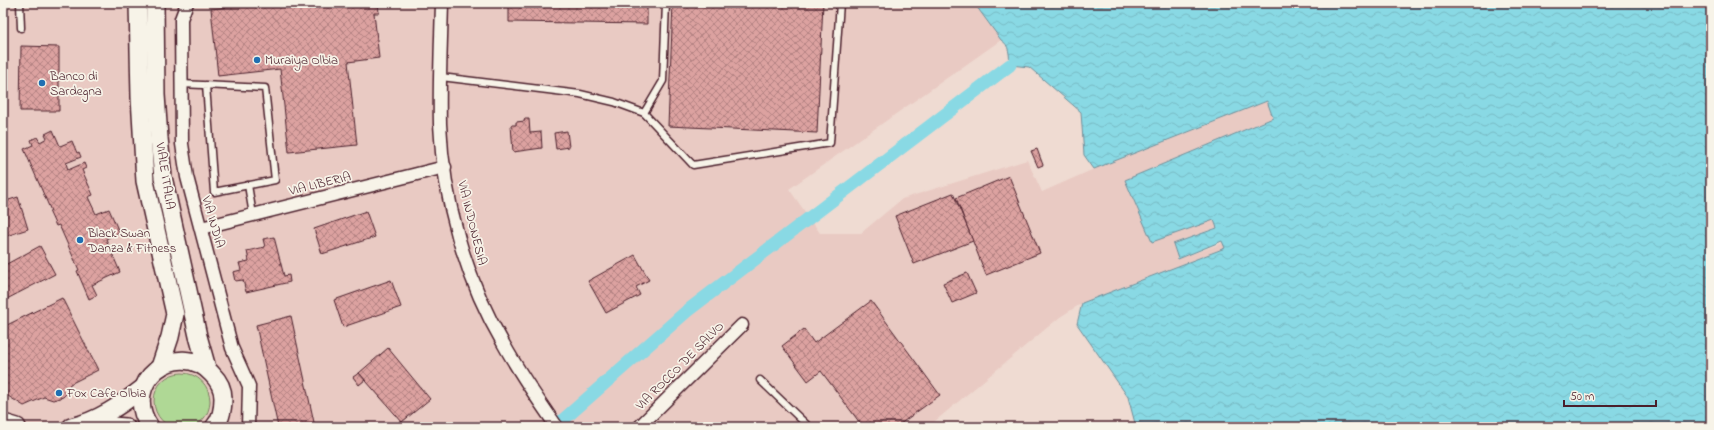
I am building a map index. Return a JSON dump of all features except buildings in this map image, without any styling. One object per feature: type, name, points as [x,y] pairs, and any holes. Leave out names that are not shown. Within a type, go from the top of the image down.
[{"type":"main road","name":"VIALE ITALIA","points":[[138,3],[140,97],[145,181],[174,314],[170,337],[160,367]]},
{"type":"main road","name":"VIALE ITALIA","points":[[155,3],[156,95],[158,138],[163,177],[198,336],[207,368]]},
{"type":"main road","points":[[150,427],[144,417],[141,402],[143,388],[149,376],[160,367],[175,361],[192,361],[207,368],[217,379],[223,393],[223,410],[216,426]]},
{"type":"main road","points":[[78,425],[121,405],[143,388]]},
{"type":"main road","points":[[78,425],[126,427]]},
{"type":"street","name":"VIA INDIA","points":[[187,3],[181,19],[182,144],[192,199],[232,348],[249,386],[248,427]]},
{"type":"street","name":"VIA INDONESIA","points":[[442,3],[440,124],[444,167],[450,204],[467,266],[486,310],[502,343],[557,427]]},
{"type":"street","name":"VIA LIBERIA","points":[[201,228],[444,167]]},
{"type":"street","name":"VIA ROCCO DE SALVO","points":[[639,427],[742,325]]},
{"type":"lane","points":[[20,3],[21,28]]},
{"type":"lane","points":[[644,113],[663,82],[666,3]]},
{"type":"lane","points":[[441,77],[580,94],[614,102],[644,113],[693,165],[830,143],[840,3]]},
{"type":"lane","points":[[182,84],[206,85],[265,88],[275,180],[214,192],[206,85]]},
{"type":"lane","points":[[248,186],[253,215]]},
{"type":"lane","points":[[760,380],[809,427]]},
{"type":"shaded area","points":[[3,3],[974,3],[1001,40],[789,189],[820,233],[861,233],[902,199],[1027,160],[1042,192],[1094,169],[1267,101],[1274,118],[1125,180],[1214,220],[1217,227],[1173,244],[1178,259],[1223,243],[1225,248],[1082,303],[1060,317],[928,427],[3,427]]},
{"type":"green space","points":[[182,373],[193,375],[202,381],[208,390],[210,401],[208,412],[202,421],[193,427],[182,429],[171,427],[162,421],[156,412],[154,401],[156,390],[162,381],[171,375]]},
{"type":"water","points":[[974,3],[1711,3],[1711,427],[1136,427],[1128,397],[1077,324],[1082,303],[1225,248],[1222,241],[1178,259],[1173,244],[1217,228],[1214,220],[1152,242],[1125,180],[1273,118],[1267,101],[1094,169],[1084,155],[1081,112],[1029,67],[1010,65],[1006,45]]},
{"type":"waterway","points":[[555,427],[687,311],[1010,65]]},
{"type":"place","name":"Muraiya Olbia","points":[[257,60]]},
{"type":"place","name":"Banco di Sardegna","points":[[42,83]]},
{"type":"place","name":"Black Swan Danza & Fitness","points":[[80,240]]},
{"type":"place","name":"Fox Cafe Olbia","points":[[59,393]]}]
